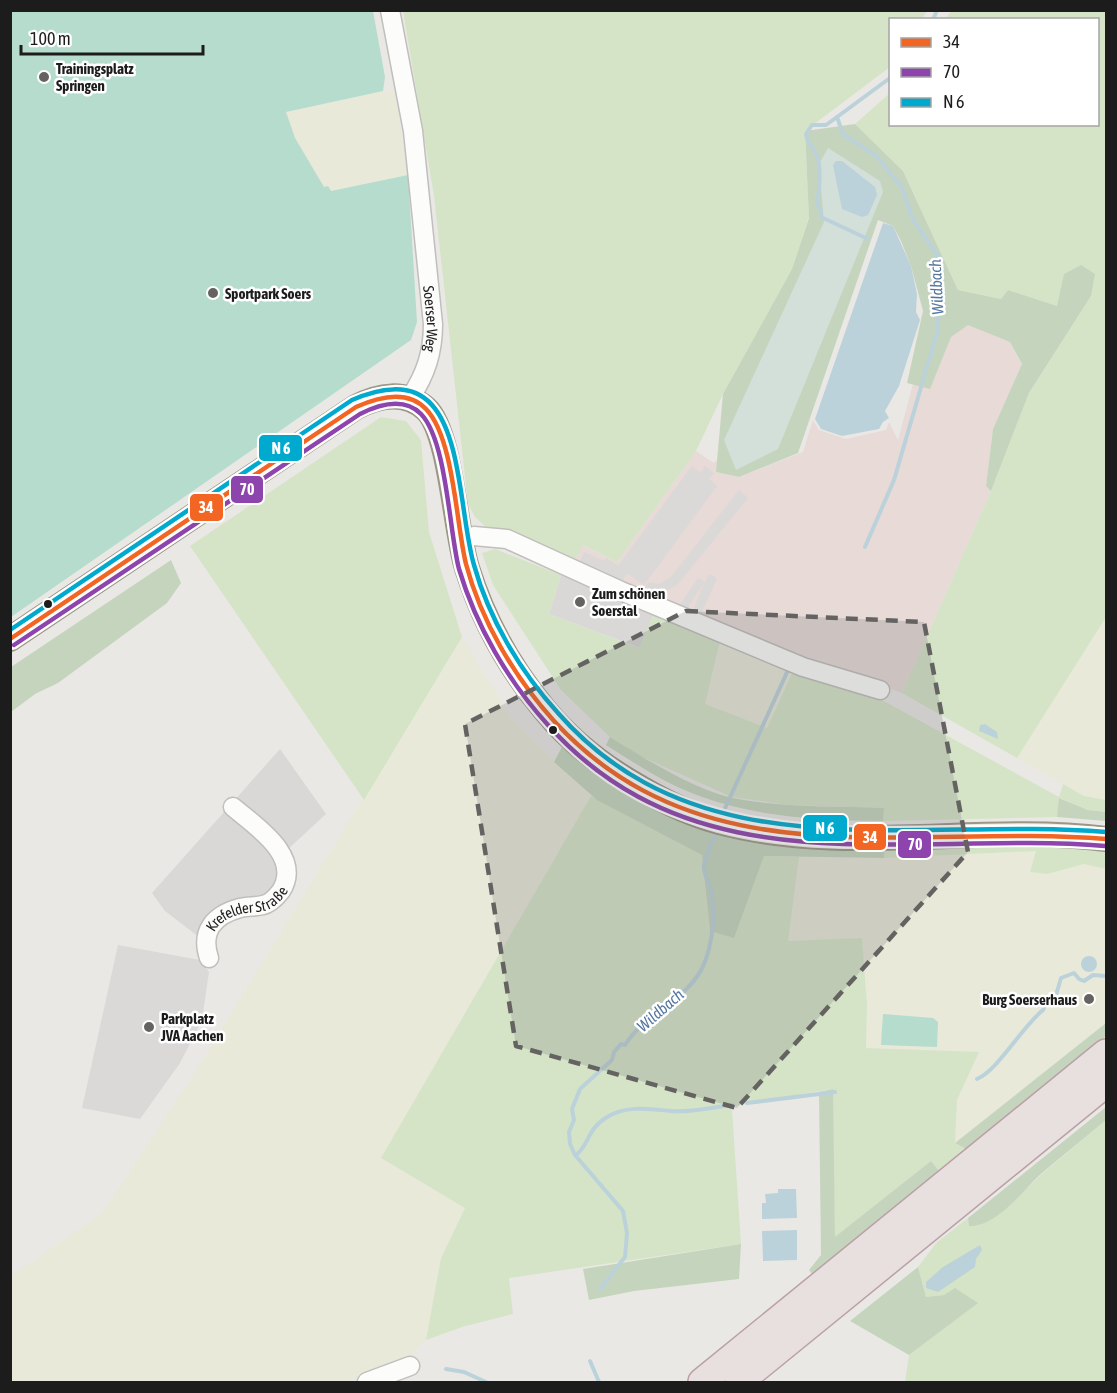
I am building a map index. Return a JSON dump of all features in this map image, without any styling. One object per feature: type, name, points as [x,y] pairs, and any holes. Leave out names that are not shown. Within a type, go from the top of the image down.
[{"type":"highway","points":[[739,1383],[826,1296],[1107,1053]]},
{"type":"highway","points":[[702,1383],[826,1296],[1107,1083]]},
{"type":"main road","points":[[10,639],[356,407],[379,398],[410,398],[426,409],[440,432],[459,539],[476,596],[499,644],[528,688],[552,718],[583,748],[632,783],[657,797],[725,824],[828,837],[1030,835],[1107,839]]},
{"type":"street","name":"Soerser Weg","points":[[390,10],[413,131],[433,324],[431,354],[420,382],[410,398]]},
{"type":"street","points":[[459,539],[474,536],[507,539],[621,591],[803,667],[880,690]]},
{"type":"street","name":"Krefelder Straße","points":[[209,958],[204,944],[207,933],[215,920],[241,908],[265,905],[277,896],[286,875],[283,858],[276,844],[232,807]]},
{"type":"street","points":[[367,1383],[410,1366]]},
{"type":"highlighted area","points":[[686,611],[924,622],[968,852],[737,1108],[516,1046],[465,724]]},
{"type":"shaded area","points":[[828,148],[880,181],[883,192],[778,449],[736,470],[724,440],[824,222],[819,164]]},
{"type":"shaded area","points":[[968,324],[1010,342],[1022,365],[993,429],[986,486],[991,491],[902,693],[724,629],[574,562],[582,545],[617,562],[696,451],[714,463],[718,459],[716,472],[739,477],[803,452],[813,420],[819,430],[846,439],[886,430],[889,422],[898,440],[928,327],[951,336]]},
{"type":"shaded area","points":[[692,466],[701,473],[705,466],[714,473],[709,479],[717,486],[644,585],[627,573],[621,583],[579,564],[584,552],[604,561],[606,558],[618,566]]},
{"type":"shaded area","points":[[739,490],[748,498],[678,584],[661,594],[642,592],[648,582],[659,584],[671,577]]},
{"type":"shaded area","points":[[709,574],[717,578],[701,615],[693,611],[704,583],[686,610],[680,605],[698,578],[705,582]]},
{"type":"shaded area","points":[[561,575],[655,611],[640,648],[549,614]]},
{"type":"shaded area","points":[[280,749],[326,814],[286,851],[279,881],[266,897],[199,937],[165,911],[152,893]]},
{"type":"shaded area","name":"Parkplatz JVA Aachen","points":[[118,945],[200,960],[209,972],[202,1020],[180,1063],[140,1119],[82,1108]]},
{"type":"green space","name":"Sportpark Soers","points":[[11,10],[373,11],[385,77],[383,91],[286,112],[295,138],[324,187],[328,186],[331,191],[408,175],[417,322],[411,340],[11,617]]},
{"type":"green space","points":[[403,11],[927,11],[923,18],[889,18],[889,68],[805,131],[809,217],[792,269],[723,394],[696,451],[617,562],[583,545],[574,562],[485,526],[475,517],[468,504],[434,196]]},
{"type":"green space","points":[[951,11],[1106,11],[1106,617],[1017,758],[902,693],[991,491],[1029,393],[1091,296],[1057,306],[1008,290],[1001,299],[958,290],[903,171],[855,124],[889,94],[889,126],[1099,126],[1099,18],[947,18]]},
{"type":"green space","points":[[383,91],[395,91],[408,175],[331,191],[324,187],[295,138],[286,112]]},
{"type":"green space","points":[[855,124],[903,171],[958,290],[1001,299],[1008,290],[1057,306],[1064,274],[1081,265],[1095,274],[1091,296],[1029,393],[991,491],[986,486],[993,429],[1022,364],[1010,342],[968,325],[951,337],[930,389],[907,383],[923,311],[911,266],[901,241],[893,226],[878,220],[798,453],[739,477],[716,472],[723,394],[792,269],[809,218],[805,131]]},
{"type":"green space","points":[[381,417],[406,421],[421,440],[429,532],[462,637],[364,800],[190,546]]},
{"type":"green space","points":[[495,549],[561,575],[549,614],[639,648],[655,611],[720,641],[705,704],[767,728],[794,669],[871,694],[1059,797],[1063,784],[1084,796],[1106,800],[1106,812],[1088,810],[1060,798],[1057,817],[883,821],[884,808],[789,805],[732,797],[640,756],[610,737],[561,690],[493,585],[482,553]]},
{"type":"green space","points":[[171,560],[181,583],[167,603],[58,683],[35,694],[11,712],[11,667]]},
{"type":"green space","points":[[1106,617],[1106,800],[1084,796],[1017,758]]},
{"type":"green space","points":[[462,637],[511,718],[591,796],[381,1158],[465,1208],[441,1258],[426,1340],[406,1359],[349,1381],[11,1382],[10,1277],[102,1213],[192,1077]]},
{"type":"green space","points":[[720,641],[794,669],[767,728],[704,704]]},
{"type":"green space","points":[[610,737],[669,772],[718,794],[770,804],[884,808],[883,821],[837,820],[769,814],[724,804],[689,792],[652,774],[606,745]]},
{"type":"green space","points":[[562,747],[607,783],[692,825],[715,833],[796,844],[885,847],[884,858],[764,856],[734,938],[710,931],[702,855],[597,800],[554,762]]},
{"type":"green space","points":[[591,796],[702,855],[710,931],[734,937],[764,856],[799,857],[788,941],[862,938],[867,1005],[866,1048],[979,1052],[957,1100],[955,1143],[966,1149],[939,1171],[931,1161],[835,1238],[832,1089],[734,1106],[732,1109],[741,1244],[509,1278],[513,1314],[462,1327],[426,1340],[441,1258],[465,1208],[381,1158]]},
{"type":"green space","points":[[1059,798],[1088,810],[1106,812],[1106,821],[1057,817]]},
{"type":"green space","points":[[987,843],[1106,848],[1106,869],[1084,864],[1047,874],[1030,872],[1036,851],[884,858],[885,847]]},
{"type":"green space","points":[[1037,851],[1031,872],[1047,874],[1084,864],[1106,869],[1106,1023],[955,1143],[957,1100],[978,1052],[866,1048],[867,1005],[862,938],[788,941],[799,857],[884,858]]},
{"type":"green space","points":[[883,1014],[933,1018],[938,1022],[937,1047],[881,1045]]},
{"type":"green space","points":[[1106,1023],[1106,1036],[966,1149],[955,1143]]},
{"type":"green space","points":[[833,1089],[835,1237],[931,1161],[939,1171],[812,1274],[809,1270],[821,1255],[819,1092]]},
{"type":"green space","points":[[1106,1107],[1106,1120],[1042,1173],[1000,1214],[980,1224],[969,1226],[968,1218]]},
{"type":"green space","points":[[1106,1120],[1106,1382],[905,1382],[909,1355],[977,1303],[944,1295],[926,1297],[918,1267],[937,1242],[968,1218],[969,1225],[1003,1211],[1043,1173]]},
{"type":"green space","points":[[741,1244],[739,1279],[634,1291],[589,1300],[583,1269]]},
{"type":"green space","points":[[918,1267],[926,1297],[944,1295],[955,1288],[978,1303],[909,1355],[850,1321]]},
{"type":"water","points":[[836,161],[842,161],[875,187],[877,195],[868,215],[862,217],[842,209],[833,165]]},
{"type":"water","points":[[883,223],[893,226],[911,266],[917,294],[916,312],[920,320],[899,386],[885,411],[889,418],[879,429],[842,436],[821,429],[815,419]]},
{"type":"water","points":[[985,724],[997,732],[998,739],[979,731],[980,725]]},
{"type":"water","points":[[1089,956],[1095,958],[1097,964],[1095,970],[1089,972],[1083,970],[1081,964],[1083,958]]},
{"type":"water","points":[[778,1189],[796,1189],[797,1218],[762,1219],[762,1203],[766,1203],[765,1194],[778,1193]]},
{"type":"water","points":[[797,1230],[797,1260],[763,1261],[762,1231]]},
{"type":"water","points":[[980,1245],[982,1250],[976,1259],[975,1267],[938,1292],[926,1288],[926,1282],[943,1267]]},
{"type":"waterway","name":"Wildbach","points":[[934,18],[937,10]]},
{"type":"waterway","name":"Wildbach","points":[[865,547],[894,480],[938,329],[938,256],[913,220],[901,186],[876,156],[843,134],[837,117],[889,79]]},
{"type":"waterway","points":[[837,117],[826,125],[812,125],[806,134],[819,162],[820,180],[817,204],[821,210],[821,217],[868,239]]},
{"type":"waterway","name":"Wildbach","points":[[722,815],[789,668]]},
{"type":"waterway","name":"Wildbach","points":[[600,1289],[625,1257],[627,1233],[623,1211],[575,1155],[570,1144],[569,1132],[574,1120],[572,1109],[580,1089],[612,1060],[614,1052],[621,1044],[625,1045],[634,1033],[691,985],[699,973],[706,959],[712,934],[713,917],[711,891],[704,865],[717,830]]},
{"type":"waterway","points":[[977,1079],[994,1067],[1026,1027],[1043,1010],[1046,1003],[1056,995],[1061,978],[1074,973],[1084,981],[1093,975],[1106,976]]},
{"type":"waterway","points":[[747,1103],[835,1092]]},
{"type":"waterway","points":[[576,1155],[595,1127],[614,1113],[638,1109],[686,1111],[732,1105]]},
{"type":"waterway","name":"Wildbach","points":[[590,1361],[599,1382]]},
{"type":"waterway","points":[[446,1369],[464,1372],[486,1382]]},
{"type":"transit line","points":[[10,630],[352,400],[383,390],[404,390],[424,397],[442,420],[455,459],[474,565],[488,605],[507,644],[531,680],[558,713],[615,764],[677,798],[744,818],[815,828],[1034,829],[1106,832]]},
{"type":"transit line","name":"34","points":[[10,639],[356,407],[374,400],[401,397],[410,399],[426,409],[443,440],[453,482],[466,564],[481,607],[501,648],[526,686],[554,721],[613,772],[676,806],[743,826],[813,835],[886,838],[1033,836],[1106,839]]},
{"type":"transit line","name":"70","points":[[14,645],[360,414],[375,408],[399,404],[421,414],[430,427],[442,465],[459,569],[474,611],[495,652],[533,708],[548,725],[607,777],[671,812],[738,832],[809,842],[882,845],[1031,843],[1105,846]]},
{"type":"place","name":"Trainingsplatz Springen","points":[[44,77]]},
{"type":"place","name":"Sportpark Soers","points":[[213,293]]},
{"type":"place","name":"Zum schönen Soerstal","points":[[580,602]]},
{"type":"place","name":"Burg Soerserhaus","points":[[1089,999]]},
{"type":"place","name":"Parkplatz JVA Aachen","points":[[149,1027]]}]
